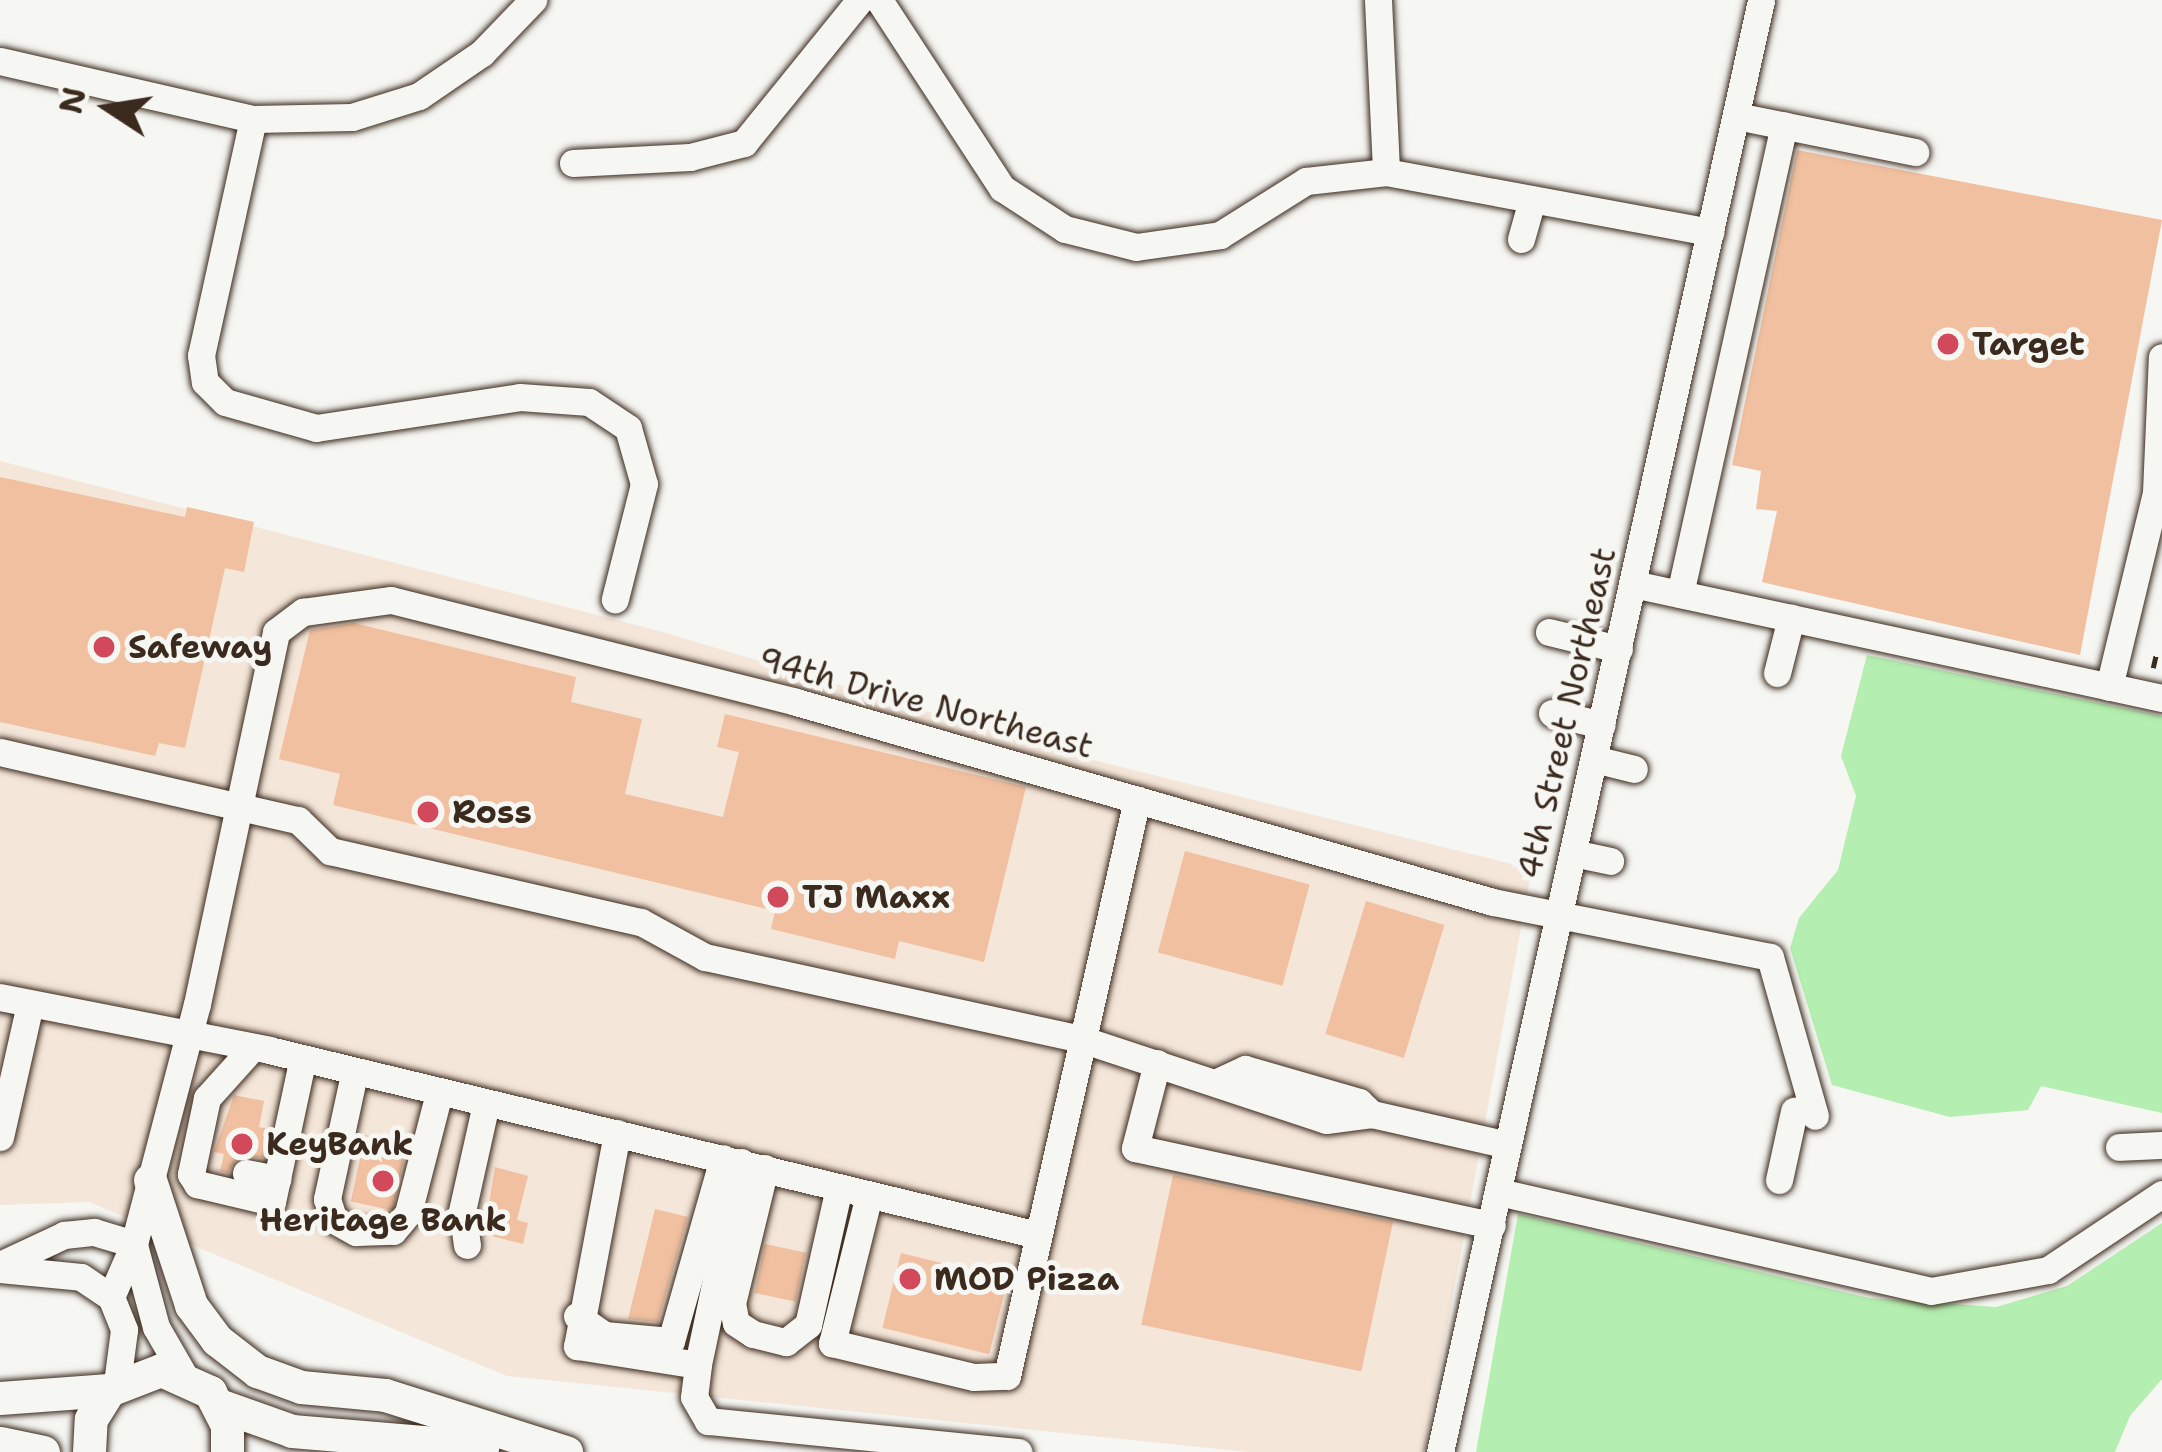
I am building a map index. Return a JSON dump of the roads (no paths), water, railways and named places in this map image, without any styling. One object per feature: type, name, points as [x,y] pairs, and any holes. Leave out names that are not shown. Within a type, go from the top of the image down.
[{"type":"main road","points":[[151,1180],[191,1304],[217,1340],[257,1371],[301,1387],[385,1395],[566,1452]]},
{"type":"main road","points":[[0,1398],[113,1386],[160,1370],[184,1374],[219,1405],[292,1431],[396,1435],[518,1452]]},
{"type":"main road","points":[[89,1452],[91,1419],[113,1386]]},
{"type":"main road","points":[[219,1405],[227,1452]]},
{"type":"main road","points":[[0,1443],[43,1452]]},
{"type":"street","points":[[0,62],[253,119],[352,117],[419,96],[482,53],[533,0]]},
{"type":"street","points":[[573,164],[690,157],[745,143],[860,0]]},
{"type":"street","points":[[879,0],[1002,188],[1065,230],[1136,247],[1220,235],[1306,182],[1386,172],[1711,232]]},
{"type":"street","points":[[1378,0],[1386,172]]},
{"type":"street","name":"4th Street Northeast","points":[[1442,1450],[1761,0]]},
{"type":"street","points":[[1736,116],[1915,152]]},
{"type":"street","points":[[253,119],[201,355],[205,382],[225,403],[299,434],[520,397],[589,403],[628,428],[644,484],[615,599]]},
{"type":"street","points":[[1679,594],[1784,125]]},
{"type":"street","points":[[1521,238],[1532,200]]},
{"type":"street","points":[[2109,687],[2156,492],[2162,357]]},
{"type":"street","points":[[1633,584],[2109,687],[2157,686]]},
{"type":"street","name":"94th Drive Northeast","points":[[241,806],[276,632],[303,612],[391,600],[1138,799],[1493,902],[1560,910],[1770,957],[1805,1113],[1779,1180]]},
{"type":"street","points":[[1777,673],[1791,618]]},
{"type":"street","points":[[1549,632],[1619,649]]},
{"type":"street","points":[[1552,713],[1602,725]]},
{"type":"street","points":[[0,752],[298,820],[330,851],[641,922],[706,957],[1082,1039],[1217,1082],[1245,1069],[1359,1102],[1372,1114],[1508,1145]]},
{"type":"street","points":[[1594,759],[1634,769]]},
{"type":"street","points":[[869,1195],[832,1343],[974,1377],[1007,1376],[1138,799]]},
{"type":"street","points":[[111,1297],[134,1244],[151,1180],[241,806]]},
{"type":"street","points":[[1573,853],[1610,861]]},
{"type":"street","points":[[0,998],[303,1058],[486,1104],[555,1133],[617,1133],[1038,1235]]},
{"type":"street","points":[[0,1137],[30,1004]]},
{"type":"street","points":[[220,1168],[207,1098],[253,1047]]},
{"type":"street","points":[[277,1179],[220,1168],[197,1184],[272,1202],[277,1179],[303,1058]]},
{"type":"street","points":[[1157,1064],[1135,1148],[1492,1225]]},
{"type":"street","points":[[354,1074],[327,1199],[334,1220],[356,1232],[392,1232],[408,1214],[439,1093]]},
{"type":"street","points":[[467,1245],[462,1211],[486,1104]]},
{"type":"street","points":[[617,1133],[573,1335],[588,1352],[698,1365]]},
{"type":"street","points":[[2119,1147],[2162,1145]]},
{"type":"street","points":[[743,1163],[732,1304],[736,1323],[754,1334],[786,1342],[808,1325],[838,1187]]},
{"type":"street","points":[[577,1316],[604,1335],[671,1341],[743,1163]]},
{"type":"street","points":[[743,1163],[698,1365],[694,1396],[708,1420],[1018,1452]]},
{"type":"street","points":[[1499,1192],[1931,1291],[2048,1270],[2162,1194]]},
{"type":"street","points":[[0,1268],[64,1235],[94,1232],[134,1244]]},
{"type":"street","points":[[134,1244],[156,1327],[184,1374]]},
{"type":"street","points":[[0,1268],[78,1276],[111,1297],[124,1330],[113,1386]]},
{"type":"place","name":"Target","points":[[1948,344]]},
{"type":"place","name":"Safeway","points":[[104,647]]},
{"type":"place","name":"Ross","points":[[428,812]]},
{"type":"place","name":"TJ Maxx","points":[[778,897]]},
{"type":"place","name":"KeyBank","points":[[242,1144]]},
{"type":"place","name":"Heritage Bank","points":[[383,1181]]},
{"type":"place","name":"MOD Pizza","points":[[910,1279]]}]
